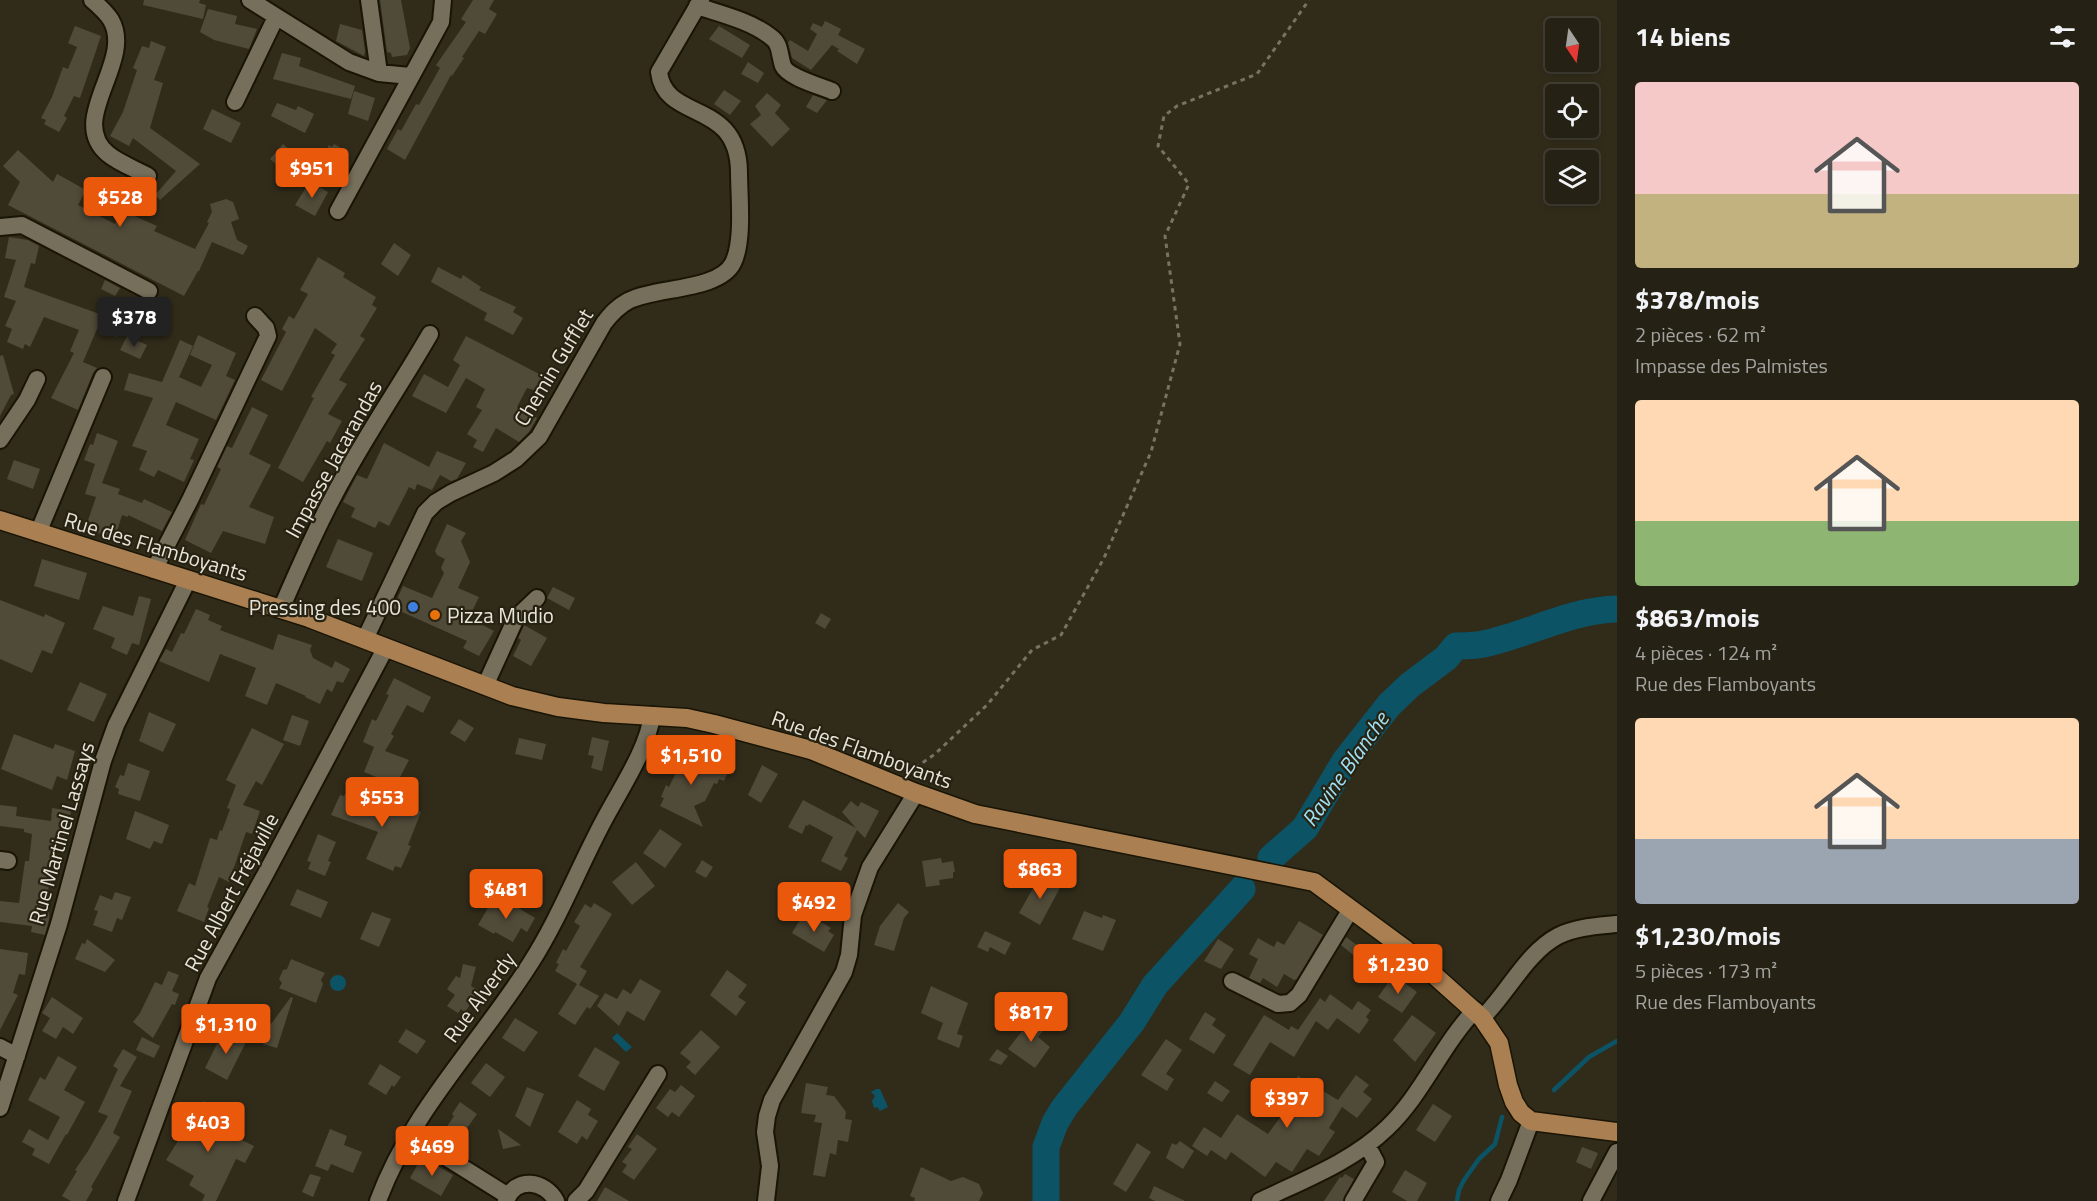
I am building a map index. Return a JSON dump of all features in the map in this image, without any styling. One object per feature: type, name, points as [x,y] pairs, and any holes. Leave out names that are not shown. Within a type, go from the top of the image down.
[{"type":"main road","name":"Rue des Flamboyants","points":[[1,523],[281,609],[512,696],[558,707],[604,713],[687,718],[811,750],[898,786],[975,814],[1314,882],[1405,949],[1478,1014],[1499,1043],[1514,1102],[1521,1113],[1531,1121]]},
{"type":"main road","points":[[1531,1121],[1617,1132]]},
{"type":"street","points":[[92,0],[107,13],[112,21],[116,32],[117,50],[94,118],[94,130],[103,149],[109,155],[148,176]]},
{"type":"street","points":[[249,0],[349,62],[379,73],[410,76]]},
{"type":"street","points":[[369,0],[379,73]]},
{"type":"street","points":[[338,211],[441,22],[443,0]]},
{"type":"street","points":[[699,3],[752,26],[771,37],[778,45],[783,67],[789,74],[832,91]]},
{"type":"street","name":"Chemin Gufflet","points":[[364,639],[425,513],[436,502],[451,493],[494,473],[516,459],[539,437],[604,323],[616,309],[641,296],[699,284],[719,276],[734,262],[739,240],[739,168],[729,133],[720,122],[667,94],[660,84],[659,72],[699,3]]},
{"type":"street","points":[[235,102],[276,17]]},
{"type":"street","points":[[0,227],[22,225],[149,291]]},
{"type":"street","points":[[154,570],[268,336],[266,328],[255,316]]},
{"type":"street","name":"Impasse Jacarandas","points":[[281,609],[311,540],[349,468],[430,334]]},
{"type":"street","points":[[38,533],[103,378]]},
{"type":"street","points":[[0,440],[27,400],[37,379]]},
{"type":"street","name":"Rue Martinel Lassays","points":[[0,1108],[59,924],[103,760],[116,724],[188,580]]},
{"type":"street","points":[[485,686],[516,618],[537,598]]},
{"type":"street","name":"Rue Albert Fréjaville","points":[[126,1201],[208,978],[266,875],[386,647]]},
{"type":"street","name":"Rue Alverdy","points":[[378,1201],[409,1134],[530,964],[555,921],[590,847],[648,736],[652,715]]},
{"type":"street","points":[[766,1201],[770,1166],[765,1132],[766,1116],[771,1100],[844,972],[849,955],[853,915],[870,867],[916,793]]},
{"type":"street","points":[[1232,981],[1278,1004],[1290,1003],[1299,995],[1351,909]]},
{"type":"street","points":[[1260,1201],[1348,1157],[1388,1128],[1478,1014],[1494,1007],[1539,949],[1558,936],[1575,930],[1617,924]]},
{"type":"street","points":[[0,1047],[17,1056]]},
{"type":"street","points":[[576,1201],[586,1191],[658,1074]]},
{"type":"street","points":[[1498,1201],[1509,1180],[1531,1121]]},
{"type":"street","points":[[409,1134],[507,1198],[515,1188],[535,1183],[545,1187],[556,1201]]},
{"type":"street","points":[[1353,1201],[1376,1162],[1367,1145]]},
{"type":"street","points":[[1591,1201],[1617,1152]]},
{"type":"path","points":[[898,786],[902,777],[935,754],[987,705],[1032,650],[1061,635],[1104,558],[1150,452],[1180,344],[1165,236],[1189,184],[1158,146],[1164,116],[1177,106],[1257,74],[1309,0]]},
{"type":"water","points":[[673,736],[677,736],[680,743],[675,754],[672,755],[666,749]]},
{"type":"water","points":[[338,975],[344,977],[346,983],[344,989],[338,991],[332,989],[330,983],[332,977]]},
{"type":"water","points":[[617,1033],[632,1047],[626,1052],[612,1038]]},
{"type":"water","points":[[880,1089],[888,1107],[880,1111],[877,1107],[874,1108],[872,1101],[875,1096],[871,1092]]},
{"type":"building","points":[[144,0],[200,0],[199,3],[206,5],[203,19],[143,5]]},
{"type":"building","points":[[380,0],[401,0],[410,48],[407,55],[392,57],[391,53],[387,52]]},
{"type":"building","points":[[473,0],[494,0],[489,9],[497,14],[485,34],[479,31],[462,57],[464,58],[451,75],[405,160],[387,149],[398,129],[401,131],[416,104],[419,105],[440,68],[436,65],[466,22],[461,19]]},
{"type":"building","points":[[208,9],[237,16],[235,24],[257,29],[249,49],[214,40],[200,32]]},
{"type":"building","points":[[825,21],[841,29],[838,35],[865,49],[857,64],[832,45],[811,70],[792,58],[788,43],[790,40],[808,51],[817,34],[810,29],[813,23],[822,27]]},
{"type":"building","points":[[340,24],[362,30],[364,56],[336,41]]},
{"type":"building","points":[[75,26],[101,36],[80,98],[74,96],[64,116],[67,118],[59,132],[44,124],[46,120],[41,118],[63,67],[68,69],[77,47],[68,43]]},
{"type":"building","points":[[719,26],[750,45],[742,58],[709,39]]},
{"type":"building","points":[[151,41],[166,47],[154,80],[163,83],[150,128],[200,164],[160,200],[155,195],[176,171],[133,138],[129,146],[110,136],[123,112],[137,70],[133,68],[142,46],[149,48]]},
{"type":"building","points":[[282,53],[301,58],[299,66],[355,86],[351,99],[273,79]]},
{"type":"building","points":[[748,62],[764,73],[758,83],[741,74]]},
{"type":"building","points":[[724,90],[741,101],[730,115],[714,104]]},
{"type":"building","points":[[354,91],[375,98],[368,121],[348,114]]},
{"type":"building","points":[[767,93],[781,105],[775,113],[790,129],[772,147],[750,124],[761,115],[755,106]]},
{"type":"building","points":[[813,95],[827,100],[817,113],[806,107]]},
{"type":"building","points":[[277,103],[296,110],[298,106],[314,114],[305,133],[271,116]]},
{"type":"building","points":[[212,109],[241,123],[231,143],[203,129]]},
{"type":"building","points":[[283,144],[295,154],[283,170],[270,159]]},
{"type":"building","points":[[334,144],[346,151],[344,154],[347,155],[341,167],[323,157],[329,145],[332,147]]},
{"type":"building","points":[[18,150],[53,182],[57,174],[86,190],[78,205],[115,224],[121,210],[157,226],[154,231],[195,249],[209,223],[207,222],[212,212],[210,204],[226,199],[233,202],[239,219],[231,222],[237,240],[248,246],[243,255],[212,242],[199,271],[184,296],[8,205],[20,182],[3,166]]},
{"type":"building","points":[[310,181],[328,192],[315,216],[295,205]]},
{"type":"building","points":[[9,237],[28,240],[39,246],[35,264],[31,263],[24,287],[122,322],[117,337],[97,329],[83,362],[97,368],[78,410],[51,398],[74,353],[70,351],[79,330],[44,317],[30,347],[25,344],[23,349],[7,342],[12,329],[5,326],[16,301],[4,297],[16,260],[5,258]]},
{"type":"building","points":[[394,243],[411,255],[398,276],[381,264]]},
{"type":"building","points":[[318,257],[345,273],[343,277],[376,297],[372,305],[377,308],[360,336],[365,339],[339,380],[347,384],[328,414],[342,421],[330,443],[327,441],[303,482],[278,468],[314,398],[311,397],[335,355],[331,353],[337,344],[315,328],[282,391],[261,380],[286,332],[282,329],[289,316],[294,319],[308,294],[300,290]]},
{"type":"building","points":[[438,267],[461,279],[463,275],[481,287],[479,290],[516,307],[513,312],[523,318],[513,335],[484,320],[487,313],[431,282]]},
{"type":"building","points":[[105,280],[120,288],[115,296],[101,289]]},
{"type":"building","points":[[198,335],[236,353],[226,376],[235,380],[216,420],[176,402],[166,425],[199,439],[190,459],[194,460],[184,482],[158,470],[154,477],[139,470],[147,451],[132,446],[153,398],[124,390],[129,373],[162,382],[180,340],[193,346],[179,377],[201,387],[212,365],[190,355]]},
{"type":"building","points":[[127,336],[147,345],[140,359],[120,350]]},
{"type":"building","points":[[466,336],[543,376],[534,390],[527,388],[517,407],[537,418],[529,432],[519,442],[496,428],[483,452],[473,447],[477,440],[467,434],[482,410],[476,407],[485,389],[466,378],[446,413],[412,396],[424,374],[448,387],[460,365],[453,360]]},
{"type":"building","points":[[3,355],[14,394],[11,395],[0,416],[0,356]]},
{"type":"building","points":[[252,407],[268,415],[249,454],[271,465],[249,507],[274,517],[265,544],[223,531],[211,553],[185,540],[201,504],[204,505],[221,469],[217,467],[227,446],[232,448]]},
{"type":"building","points":[[97,433],[118,441],[102,483],[120,489],[118,494],[142,503],[144,499],[172,512],[162,531],[128,515],[128,517],[122,515],[115,538],[85,529],[96,497],[85,494],[95,464],[84,460]]},
{"type":"building","points":[[384,443],[429,467],[437,451],[466,463],[457,479],[451,481],[440,475],[432,490],[417,484],[415,490],[409,487],[389,526],[379,521],[375,528],[351,517],[355,508],[343,502],[357,475],[367,479]]},
{"type":"building","points":[[14,460],[40,469],[33,489],[7,479]]},
{"type":"building","points":[[447,524],[466,533],[461,541],[470,562],[458,588],[479,597],[469,618],[494,631],[479,656],[463,648],[467,641],[393,608],[403,586],[432,598],[444,573],[441,568],[445,559],[437,555],[435,551]]},
{"type":"building","points":[[338,539],[373,553],[362,581],[326,567]]},
{"type":"building","points":[[42,559],[87,573],[79,600],[34,586]]},
{"type":"building","points":[[553,587],[575,598],[569,610],[547,598]]},
{"type":"building","points":[[139,596],[151,599],[139,645],[132,643],[127,655],[111,648],[115,638],[93,629],[103,606],[133,616]]},
{"type":"building","points":[[0,600],[44,617],[45,614],[65,623],[52,654],[42,650],[32,673],[0,659]]},
{"type":"building","points":[[196,609],[210,615],[208,620],[222,626],[220,630],[273,650],[278,634],[312,645],[310,650],[313,658],[332,668],[335,661],[350,669],[343,683],[337,681],[332,692],[327,689],[320,704],[276,683],[267,705],[245,696],[256,668],[220,654],[209,682],[159,661],[166,649],[172,652]]},
{"type":"building","points":[[821,613],[831,619],[825,629],[815,623]]},
{"type":"building","points":[[524,625],[547,638],[531,666],[513,656],[521,640],[518,638]]},
{"type":"building","points":[[394,678],[431,697],[423,713],[407,705],[391,734],[394,736],[385,751],[409,760],[396,785],[364,772],[374,747],[363,742],[372,719],[376,721],[389,695],[386,694]]},
{"type":"building","points":[[80,682],[107,694],[94,722],[67,710]]},
{"type":"building","points":[[149,712],[176,724],[163,752],[139,741]]},
{"type":"building","points":[[292,715],[309,721],[300,746],[283,740]]},
{"type":"building","points":[[459,719],[474,728],[465,742],[450,733]]},
{"type":"building","points":[[252,728],[284,744],[262,785],[256,781],[243,805],[260,811],[252,834],[246,832],[229,882],[219,877],[207,907],[209,908],[204,922],[177,911],[189,883],[195,886],[210,838],[217,840],[220,830],[222,831],[230,809],[227,808],[236,785],[226,780]]},
{"type":"building","points":[[14,734],[53,749],[55,744],[75,751],[67,780],[57,776],[52,790],[1,769]]},
{"type":"building","points":[[592,737],[609,741],[602,771],[591,768],[594,756],[588,755]]},
{"type":"building","points":[[519,738],[546,744],[542,760],[515,754]]},
{"type":"building","points":[[685,748],[695,753],[694,756],[717,768],[719,765],[729,770],[724,781],[719,779],[717,784],[714,783],[705,801],[694,806],[703,827],[660,806],[666,785],[669,787]]},
{"type":"building","points":[[128,763],[150,771],[140,801],[118,794],[119,789],[115,787],[120,775],[124,776]]},
{"type":"building","points":[[762,765],[778,774],[761,803],[748,795]]},
{"type":"building","points":[[345,794],[378,809],[384,797],[421,812],[408,845],[411,846],[401,868],[395,866],[393,871],[366,859],[378,832],[331,815],[340,795]]},
{"type":"building","points":[[803,800],[856,828],[842,812],[851,801],[858,807],[861,802],[879,811],[865,838],[857,830],[844,856],[848,858],[841,871],[821,861],[833,837],[809,824],[806,825],[802,834],[788,827]]},
{"type":"building","points":[[0,805],[17,807],[16,816],[51,821],[52,808],[71,811],[69,823],[66,823],[64,844],[56,843],[45,910],[49,913],[49,919],[45,935],[31,932],[32,926],[0,922],[0,901],[19,903],[25,861],[29,861],[32,834],[24,832],[24,829],[0,826]]},
{"type":"building","points":[[135,811],[169,825],[162,844],[154,841],[150,849],[126,839]]},
{"type":"building","points":[[660,829],[682,844],[665,868],[643,853]]},
{"type":"building","points":[[318,834],[336,842],[325,876],[308,869],[311,862],[307,861]]},
{"type":"building","points":[[941,858],[942,863],[953,861],[955,872],[953,872],[953,878],[939,880],[940,885],[926,887],[922,861]]},
{"type":"building","points":[[702,860],[713,867],[706,878],[695,872]]},
{"type":"building","points":[[636,862],[655,886],[632,905],[612,882]]},
{"type":"building","points":[[1041,874],[1061,886],[1040,925],[1019,913]]},
{"type":"building","points":[[297,889],[328,902],[321,918],[290,905]]},
{"type":"building","points":[[115,892],[131,897],[122,920],[117,918],[112,932],[93,925],[98,911],[94,910],[100,895],[112,900]]},
{"type":"building","points":[[504,899],[535,918],[527,932],[521,928],[513,942],[478,925],[492,901],[500,905]]},
{"type":"building","points":[[594,903],[612,914],[580,967],[587,971],[579,985],[599,996],[590,1009],[587,1007],[575,1025],[558,1014],[577,984],[555,971],[559,964],[556,963],[563,949],[566,951],[580,926],[574,922],[585,904],[591,908]]},
{"type":"building","points":[[898,903],[909,912],[904,918],[894,951],[874,945],[880,926]]},
{"type":"building","points":[[1084,911],[1102,918],[1103,915],[1116,920],[1103,951],[1072,939]]},
{"type":"building","points":[[372,912],[391,919],[379,947],[360,939]]},
{"type":"building","points":[[810,915],[831,928],[828,931],[834,935],[824,952],[792,933],[802,916],[808,919]]},
{"type":"building","points":[[1299,921],[1323,935],[1297,979],[1294,980],[1284,974],[1277,987],[1263,978],[1260,983],[1249,978],[1258,959],[1249,954],[1258,938],[1274,947],[1277,941],[1284,945]]},
{"type":"building","points":[[985,931],[1011,943],[1005,955],[990,947],[988,952],[977,947]]},
{"type":"building","points":[[1346,937],[1366,952],[1369,948],[1379,958],[1370,969],[1341,945]]},
{"type":"building","points":[[87,939],[115,960],[105,972],[75,959],[82,943],[85,944]]},
{"type":"building","points":[[1218,939],[1234,949],[1221,969],[1204,961]]},
{"type":"building","points":[[0,949],[28,953],[25,975],[19,974],[13,993],[18,995],[0,1030]]},
{"type":"building","points":[[291,959],[325,973],[321,980],[323,984],[316,1003],[279,988],[282,983],[279,979]]},
{"type":"building","points":[[463,964],[476,967],[471,986],[479,991],[465,1012],[461,1009],[458,1013],[447,1006],[455,995],[447,989],[456,976],[460,978]]},
{"type":"building","points":[[727,970],[747,985],[738,997],[746,1002],[736,1016],[710,995]]},
{"type":"building","points":[[168,971],[179,975],[172,991],[179,994],[175,1005],[172,1004],[153,1038],[133,1022],[155,982],[162,985]]},
{"type":"building","points":[[1398,978],[1417,992],[1402,1013],[1378,997],[1390,980],[1394,983]]},
{"type":"building","points":[[640,979],[661,991],[644,1021],[627,1011],[619,1026],[597,1006],[605,993],[617,999],[623,989],[631,994]]},
{"type":"building","points":[[931,986],[968,1003],[957,1034],[963,1036],[959,1048],[937,1039],[943,1023],[921,1013]]},
{"type":"building","points":[[1330,994],[1352,1010],[1358,1001],[1371,1010],[1366,1017],[1369,1020],[1359,1034],[1337,1018],[1328,1030],[1316,1021],[1294,1057],[1270,1042],[1250,1075],[1233,1065],[1264,1015],[1289,1030],[1291,1026],[1298,1030],[1320,998],[1325,1002]]},
{"type":"building","points":[[52,997],[83,1018],[73,1034],[63,1027],[56,1039],[42,1031],[50,1018],[42,1013]]},
{"type":"building","points":[[291,997],[293,998],[277,1048],[263,1044],[268,1028]]},
{"type":"building","points":[[1205,1012],[1216,1019],[1212,1025],[1226,1035],[1214,1054],[1189,1039]]},
{"type":"building","points":[[1412,1015],[1436,1033],[1415,1062],[1393,1040]]},
{"type":"building","points":[[1034,1016],[1047,1026],[1038,1037],[1050,1047],[1035,1068],[1008,1049]]},
{"type":"building","points":[[515,1018],[538,1032],[524,1052],[502,1038]]},
{"type":"building","points":[[406,1029],[426,1041],[417,1054],[398,1042]]},
{"type":"building","points":[[224,1030],[246,1042],[227,1080],[205,1068]]},
{"type":"building","points":[[701,1030],[720,1047],[695,1075],[686,1067],[691,1062],[680,1053]]},
{"type":"building","points":[[142,1037],[160,1046],[154,1058],[136,1050]]},
{"type":"building","points":[[1166,1039],[1182,1050],[1166,1074],[1174,1079],[1167,1091],[1141,1075]]},
{"type":"building","points":[[595,1047],[620,1062],[604,1091],[578,1076]]},
{"type":"building","points":[[123,1049],[137,1057],[120,1086],[132,1091],[113,1133],[120,1137],[91,1187],[93,1189],[86,1201],[71,1201],[62,1196],[108,1116],[98,1112],[118,1069],[113,1066]]},
{"type":"building","points":[[997,1049],[1008,1056],[1001,1065],[989,1060]]},
{"type":"building","points":[[58,1056],[77,1067],[64,1090],[85,1102],[49,1164],[32,1155],[35,1149],[22,1142],[29,1129],[48,1140],[60,1117],[28,1100],[40,1077],[45,1080]]},
{"type":"building","points":[[486,1063],[505,1077],[490,1097],[471,1083]]},
{"type":"building","points":[[380,1064],[401,1077],[386,1095],[368,1084]]},
{"type":"building","points":[[1356,1075],[1369,1085],[1363,1092],[1372,1099],[1357,1118],[1342,1107],[1329,1128],[1335,1132],[1319,1156],[1307,1149],[1292,1172],[1276,1162],[1265,1177],[1231,1152],[1226,1160],[1211,1150],[1207,1156],[1192,1146],[1204,1127],[1221,1138],[1237,1114],[1268,1134],[1281,1116],[1279,1114],[1297,1090],[1292,1086],[1298,1076],[1338,1100]]},
{"type":"building","points":[[1215,1081],[1230,1091],[1222,1102],[1207,1093]]},
{"type":"building","points":[[806,1083],[828,1087],[826,1095],[834,1096],[846,1112],[845,1119],[852,1120],[848,1142],[838,1140],[836,1155],[830,1153],[825,1177],[813,1175],[822,1123],[814,1122],[816,1115],[801,1113]]},
{"type":"building","points":[[681,1085],[695,1096],[679,1117],[672,1112],[668,1117],[656,1108],[670,1089],[675,1092]]},
{"type":"building","points":[[527,1087],[544,1094],[530,1127],[515,1116]]},
{"type":"building","points":[[577,1100],[591,1109],[588,1115],[598,1121],[587,1140],[582,1136],[577,1144],[558,1132]]},
{"type":"building","points":[[203,1101],[219,1111],[211,1125],[254,1146],[245,1163],[236,1159],[216,1201],[202,1201],[205,1195],[189,1185],[194,1176],[166,1160]]},
{"type":"building","points":[[460,1102],[477,1114],[460,1138],[446,1128]]},
{"type":"building","points":[[1433,1104],[1452,1116],[1435,1142],[1416,1130]]},
{"type":"building","points":[[330,1129],[347,1136],[344,1145],[362,1152],[353,1173],[331,1164],[328,1171],[315,1166]]},
{"type":"building","points":[[498,1129],[521,1145],[503,1149]]},
{"type":"building","points":[[637,1134],[657,1149],[634,1180],[622,1172],[627,1165],[622,1162],[632,1149],[628,1147]]},
{"type":"building","points":[[1180,1141],[1194,1151],[1183,1169],[1166,1158],[1172,1143],[1176,1145]]},
{"type":"building","points":[[1137,1143],[1151,1152],[1126,1192],[1113,1184]]},
{"type":"building","points":[[1582,1147],[1598,1153],[1591,1169],[1576,1162]]},
{"type":"building","points":[[420,1160],[433,1167],[434,1164],[453,1175],[441,1196],[410,1178]]},
{"type":"building","points":[[921,1167],[951,1181],[963,1177],[979,1184],[983,1193],[979,1201],[914,1201],[915,1198],[910,1196]]},
{"type":"building","points":[[1405,1170],[1427,1183],[1417,1201],[1407,1201],[1392,1192]]},
{"type":"building","points":[[310,1174],[321,1177],[313,1197],[302,1192]]},
{"type":"building","points":[[1345,1174],[1354,1179],[1343,1201],[1324,1201],[1340,1177],[1342,1178]]},
{"type":"building","points":[[1154,1186],[1185,1201],[1155,1201],[1149,1198]]},
{"type":"building","points":[[605,1187],[629,1201],[597,1201]]},
{"type":"waterway","name":"Ravine Blanche","points":[[1271,858],[1305,828],[1345,761],[1389,705],[1410,685],[1446,658],[1456,646],[1484,644],[1584,613],[1617,609]]},
{"type":"waterway","name":"Ravine Blanche","points":[[1046,1201],[1046,1147],[1055,1123],[1064,1108],[1132,1022],[1155,985],[1242,889]]},
{"type":"waterway","points":[[1554,1090],[1589,1057],[1617,1041]]},
{"type":"waterway","points":[[1457,1201],[1464,1180],[1479,1159],[1495,1144],[1502,1117]]},
{"type":"place","name":"Pressing des 400","points":[[413,607]]},
{"type":"place","name":"Pizza Mudio","points":[[435,615]]}]
